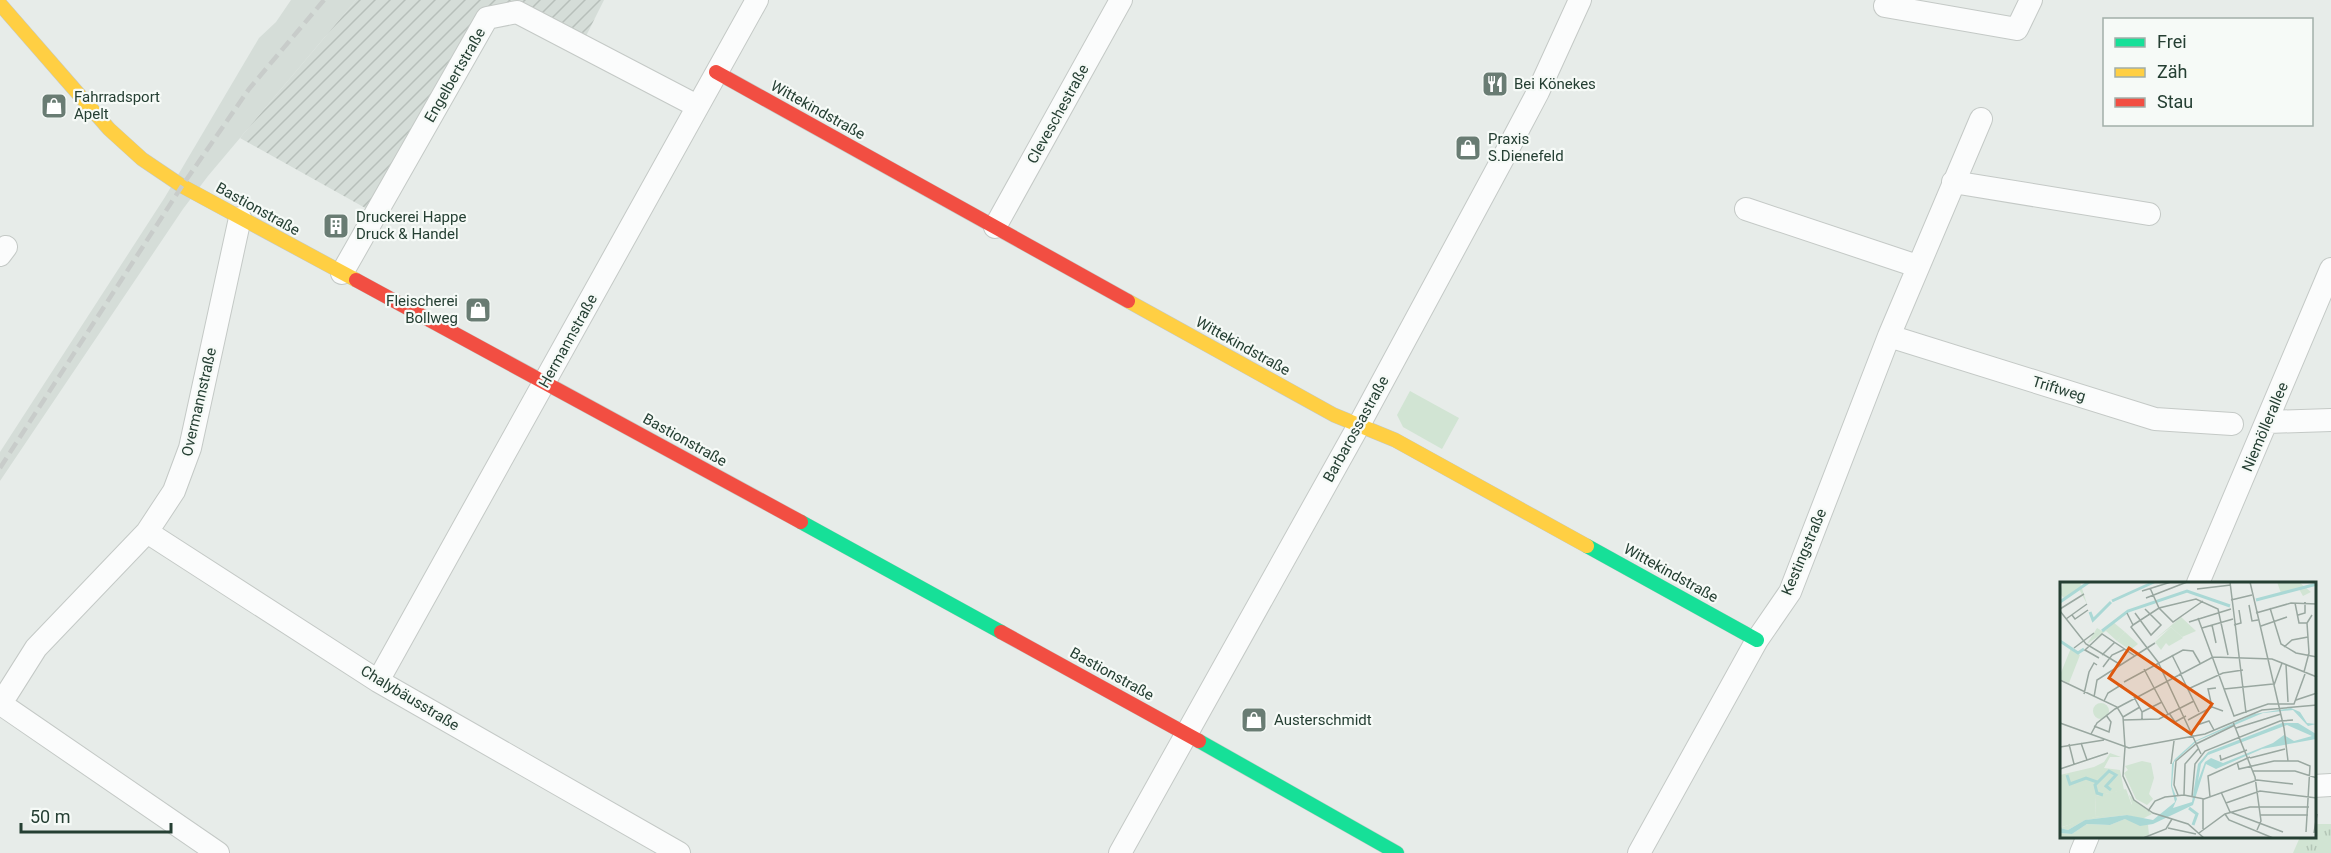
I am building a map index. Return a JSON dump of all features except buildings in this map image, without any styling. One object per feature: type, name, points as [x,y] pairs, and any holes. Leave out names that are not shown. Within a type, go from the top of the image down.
[{"type":"street","name":"Hermannstraße","points":[[378,681],[756,0]]},
{"type":"street","name":"Cleveschestraße","points":[[995,227],[1121,0]]},
{"type":"street","name":"Barbarossastraße","points":[[1120,853],[1359,425],[1512,142],[1538,93],[1580,0]]},
{"type":"street","points":[[1885,6],[2017,29],[2031,0]]},
{"type":"street","name":"Bastionstraße","points":[[0,4],[109,129],[142,159],[182,186],[546,382],[1187,734],[1397,853]]},
{"type":"street","name":"Engelbertstraße","points":[[342,273],[487,18],[517,12],[697,106]]},
{"type":"street","name":"Wittekindstraße","points":[[716,72],[1334,415],[1395,440],[1757,640]]},
{"type":"street","name":"Kestingstraße","points":[[1639,853],[1757,640],[1790,592],[1888,336],[1981,119]]},
{"type":"street","points":[[1953,182],[2149,214]]},
{"type":"street","points":[[1746,209],[1917,266]]},
{"type":"street","name":"Overmannstraße","points":[[218,853],[0,705],[36,648],[147,532],[174,490],[190,448],[240,218]]},
{"type":"street","name":"Niemöllerallee","points":[[2198,582],[2331,269]]},
{"type":"street","name":"Triftweg","points":[[1888,336],[2155,419],[2232,424]]},
{"type":"street","points":[[2268,422],[2331,420]]},
{"type":"street","name":"Chalybäusstraße","points":[[147,532],[378,681],[648,846],[679,853]]},
{"type":"street","points":[[2316,786],[2331,785]]},
{"type":"street","points":[[2081,853],[2088,838]]},
{"type":"shaded area","points":[[291,0],[356,0],[183,209],[0,481],[0,452],[165,197],[259,38],[276,22]]},
{"type":"shaded area","points":[[356,0],[604,0],[581,46],[517,12],[487,18],[376,214],[240,138]]},
{"type":"green space","points":[[1410,391],[1459,418],[1442,449],[1403,427],[1397,415]]},
{"type":"green space","points":[[2316,824],[2331,824],[2331,853],[2293,853],[2300,838],[2316,838]]},
{"type":"railway","points":[[0,468],[182,186],[249,89],[324,0]]},
{"type":"traffic: fast","points":[[801,522],[1001,632]]},
{"type":"traffic: fast","points":[[1587,546],[1757,640]]},
{"type":"traffic: fast","points":[[1199,741],[1397,853]]},
{"type":"traffic: slow","points":[[0,4],[109,129],[142,159],[182,186],[356,280]]},
{"type":"traffic: slow","points":[[1128,301],[1334,415],[1395,440],[1587,546]]},
{"type":"traffic: jam","points":[[716,72],[1128,301]]},
{"type":"traffic: jam","points":[[356,280],[801,522]]},
{"type":"traffic: jam","points":[[1001,632],[1199,741]]},
{"type":"place","name":"Bei Könekes","points":[[1495,84]]},
{"type":"place","name":"Fahrradsport Apelt","points":[[54,106]]},
{"type":"place","name":"Praxis S.Dienefeld","points":[[1468,148]]},
{"type":"place","name":"Druckerei Happe Druck & Handel","points":[[336,226]]},
{"type":"place","name":"Fleischerei Bollweg","points":[[478,310]]},
{"type":"place","name":"Austerschmidt","points":[[1254,720]]}]
